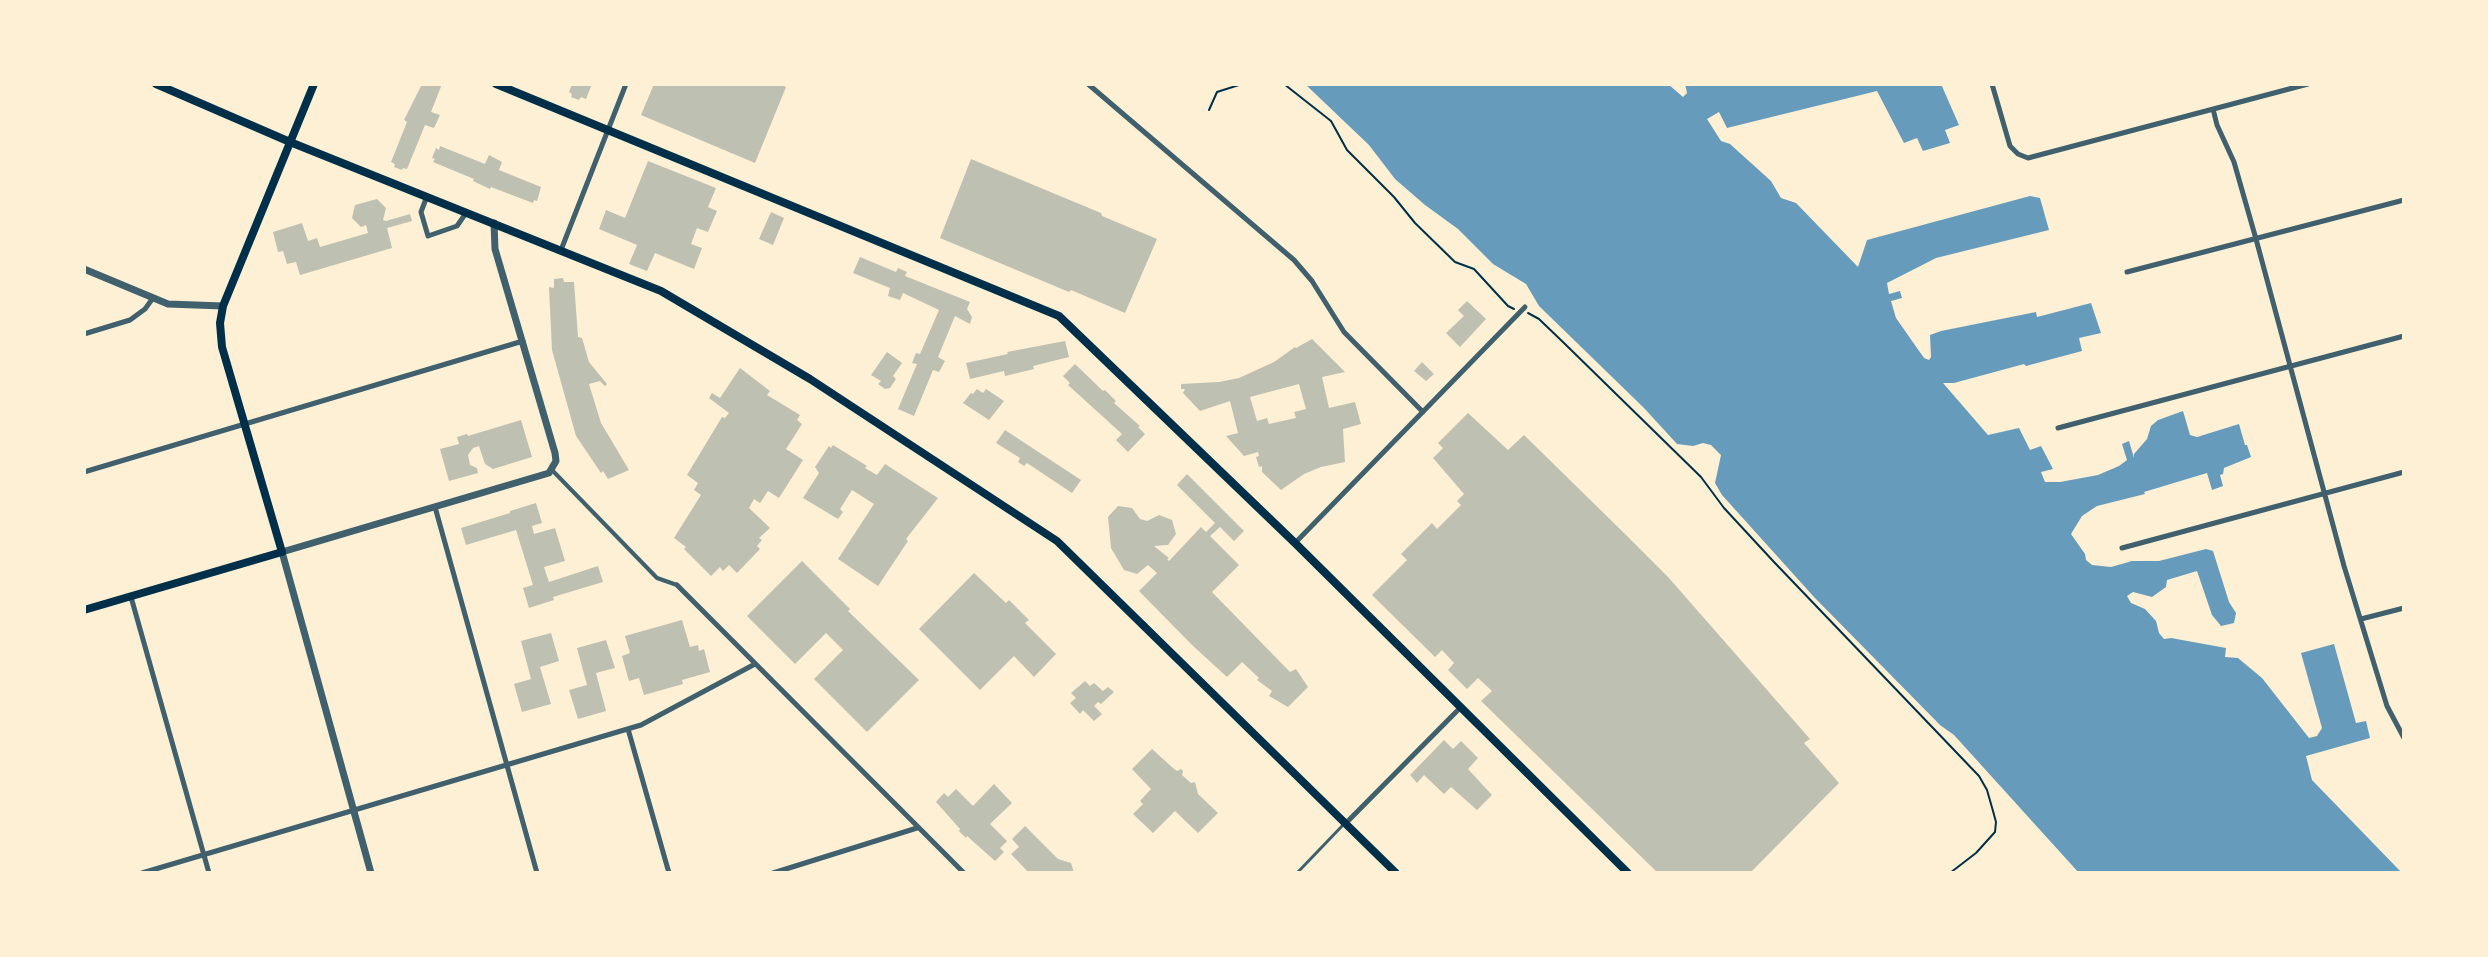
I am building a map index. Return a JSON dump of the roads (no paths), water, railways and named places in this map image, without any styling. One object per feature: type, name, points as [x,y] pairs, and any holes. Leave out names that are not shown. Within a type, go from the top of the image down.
[{"type":"main road","points":[[156,84],[676,299],[810,379],[1057,541],[1396,873]]},
{"type":"main road","points":[[84,610],[282,552],[220,336],[223,306],[314,84]]},
{"type":"main road","points":[[496,84],[1059,316],[1295,543],[1628,873]]},
{"type":"street","points":[[561,250],[626,84]]},
{"type":"street","points":[[1088,84],[1294,260],[1312,281],[1344,332],[1423,412]]},
{"type":"street","points":[[1992,84],[2009,142],[2018,154],[2032,158],[2308,84]]},
{"type":"street","points":[[2213,109],[2234,162],[2324,493],[2387,706],[2404,738]]},
{"type":"street","points":[[427,196],[421,212],[428,236],[457,226],[467,212]]},
{"type":"street","points":[[2127,272],[2404,200]]},
{"type":"street","points":[[494,223],[495,249],[523,341],[554,465],[657,578],[677,585],[964,873]]},
{"type":"street","points":[[84,269],[175,305],[223,306]]},
{"type":"street","points":[[84,334],[130,320],[145,309],[153,298]]},
{"type":"street","points":[[1295,543],[1523,309]]},
{"type":"street","points":[[2058,428],[2142,403],[2404,336]]},
{"type":"street","points":[[84,472],[523,341]]},
{"type":"street","points":[[371,873],[282,552],[549,473],[554,465]]},
{"type":"street","points":[[2122,548],[2404,472]]},
{"type":"street","points":[[435,507],[537,873]]},
{"type":"street","points":[[131,596],[209,873]]},
{"type":"street","points":[[2361,619],[2404,608]]},
{"type":"street","points":[[142,873],[641,725],[755,664]]},
{"type":"street","points":[[1345,823],[1460,708]]},
{"type":"street","points":[[628,729],[669,873]]},
{"type":"street","points":[[773,873],[918,828]]},
{"type":"lane","points":[[1297,873],[1345,823]]},
{"type":"water","points":[[1305,84],[1668,84],[1683,97],[1687,93],[1685,84],[1941,84],[1959,125],[1945,130],[1950,143],[1923,151],[1917,138],[1904,143],[1877,91],[1727,128],[1719,112],[1707,119],[1721,141],[1730,144],[1771,181],[1781,198],[1796,203],[1858,267],[1867,240],[2030,196],[2040,198],[2049,230],[1936,258],[1887,283],[1889,294],[1900,291],[1902,298],[1891,301],[1896,318],[1924,358],[1929,360],[1930,335],[1941,331],[2036,312],[2037,317],[2091,303],[2101,333],[2079,338],[2082,351],[1954,383],[1943,383],[1988,435],[2019,428],[2030,450],[2041,446],[2053,469],[2041,472],[2045,482],[2098,475],[2119,466],[2127,460],[2122,444],[2129,441],[2134,458],[2147,439],[2151,426],[2158,420],[2183,411],[2190,435],[2197,437],[2239,424],[2251,457],[2224,468],[2220,475],[2223,486],[2212,490],[2207,473],[2097,506],[2082,516],[2071,534],[2092,565],[2111,567],[2132,561],[2159,561],[2206,549],[2213,551],[2229,602],[2236,613],[2234,623],[2221,626],[2212,615],[2197,571],[2167,580],[2166,587],[2152,597],[2133,592],[2127,596],[2131,603],[2145,609],[2156,621],[2164,639],[2226,648],[2225,657],[2238,658],[2262,678],[2309,738],[2317,736],[2322,728],[2301,653],[2334,644],[2356,723],[2366,721],[2370,738],[2306,756],[2312,780],[2402,873],[2079,873],[1954,735],[1940,725],[1814,597],[1722,495],[1715,483],[1721,455],[1711,445],[1703,443],[1693,446],[1677,444],[1539,306],[1526,284],[1493,264],[1458,229],[1395,179],[1369,145]]}]
